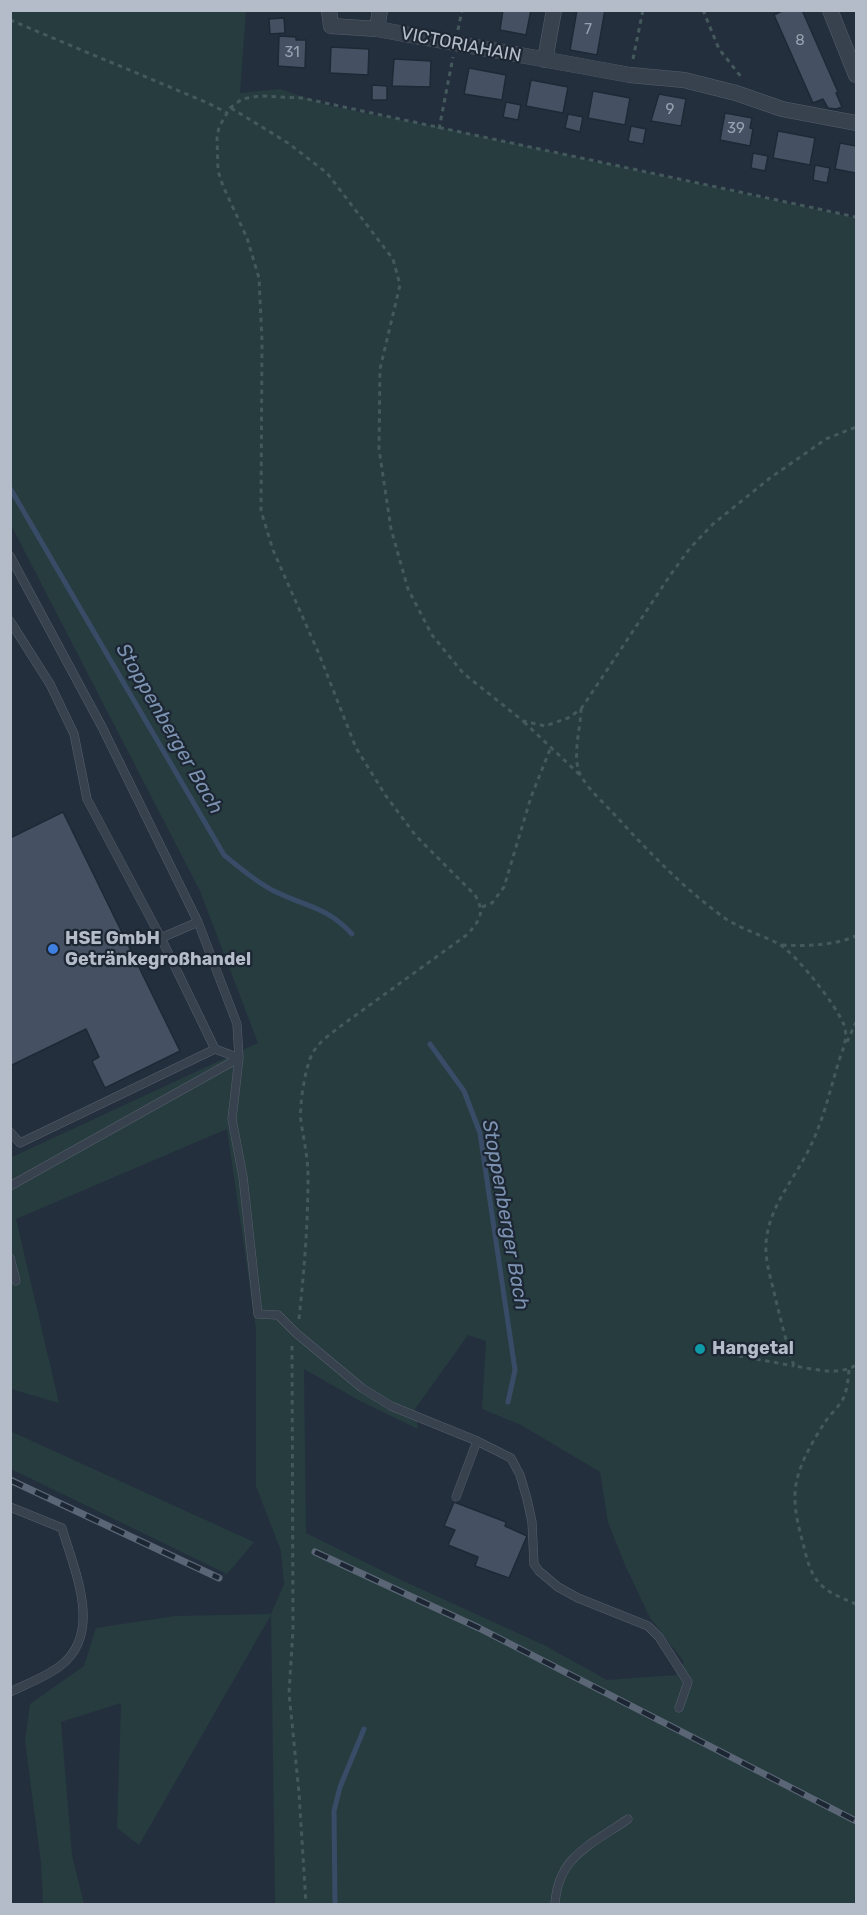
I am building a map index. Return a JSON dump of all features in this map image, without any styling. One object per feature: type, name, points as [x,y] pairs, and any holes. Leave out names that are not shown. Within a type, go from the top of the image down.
[{"type":"street","name":"VICTORIAHAIN","points":[[330,10],[331,26],[377,29],[630,75],[674,78],[712,86],[782,109],[856,123]]},
{"type":"street","name":"VICTORIAHAIN","points":[[377,29],[380,10]]},
{"type":"street","name":"VICTORIAHAIN","points":[[545,60],[554,10]]},
{"type":"street","points":[[830,10],[856,75]]},
{"type":"lane","points":[[10,556],[102,727],[198,922],[237,1024],[239,1058],[232,1119],[243,1176],[258,1314],[278,1315],[362,1388],[391,1406],[512,1458],[520,1475],[532,1522],[534,1564],[558,1587],[578,1598],[648,1626],[659,1637],[688,1682],[679,1708]]},
{"type":"lane","points":[[10,621],[50,684],[74,734],[87,799],[161,938],[215,1049],[239,1058]]},
{"type":"lane","points":[[161,938],[198,922]]},
{"type":"lane","points":[[10,1132],[20,1143],[215,1049]]},
{"type":"lane","points":[[10,1186],[239,1058]]},
{"type":"lane","points":[[10,1258],[16,1281]]},
{"type":"lane","points":[[456,1497],[477,1441]]},
{"type":"lane","points":[[10,1507],[62,1528],[82,1597],[84,1623],[77,1648],[68,1659],[59,1667],[10,1692]]},
{"type":"lane","points":[[555,1905],[560,1877],[570,1860],[628,1819]]},
{"type":"path","points":[[439,129],[462,10]]},
{"type":"path","points":[[630,75],[643,10]]},
{"type":"path","points":[[703,10],[719,50],[760,102]]},
{"type":"path","points":[[10,20],[208,103],[226,113]]},
{"type":"path","points":[[306,1905],[299,1792],[289,1693],[292,1630],[292,1346],[298,1325],[306,1258],[308,1179],[307,1153],[301,1120],[307,1068],[313,1053],[338,1028],[468,934],[480,920],[482,907],[475,895],[416,836],[386,796],[356,748],[320,654],[273,550],[261,511],[262,341],[259,278],[247,237],[218,171],[219,128],[226,113],[242,99],[260,96],[302,98],[856,217]]},
{"type":"path","points":[[230,108],[288,143],[327,173],[393,259],[400,285],[380,369],[379,449],[391,529],[399,559],[408,589],[432,635],[463,673],[523,721],[551,747],[580,775],[642,845],[698,898],[729,921],[781,945],[812,946],[841,942],[856,936]]},
{"type":"path","points":[[523,721],[545,726],[568,718],[581,709],[670,574],[713,524],[770,478],[826,439],[856,427]]},
{"type":"path","points":[[580,775],[576,740],[581,709]]},
{"type":"path","points":[[482,907],[492,903],[504,887],[531,797],[551,747]]},
{"type":"path","points":[[781,945],[821,987],[831,1002],[845,1027],[846,1043]]},
{"type":"path","points":[[794,1366],[766,1258],[766,1242],[780,1195],[807,1154],[822,1121],[839,1060],[856,1022]]},
{"type":"path","points":[[712,1351],[826,1371],[849,1370],[856,1365]]},
{"type":"path","points":[[849,1370],[842,1401],[823,1425],[800,1470],[795,1484],[795,1498],[812,1576],[828,1591],[856,1604]]},
{"type":"green space","points":[[11,11],[246,11],[240,93],[280,89],[330,106],[442,128],[856,218],[856,1904],[275,1904],[271,1615],[139,1845],[117,1828],[121,1703],[61,1722],[72,1855],[84,1904],[43,1904],[41,1863],[25,1741],[30,1704],[84,1666],[96,1628],[175,1616],[271,1614],[284,1584],[281,1551],[256,1486],[256,1329],[227,1129],[16,1219],[59,1403],[11,1389],[10,1158],[258,1043],[200,891],[11,525]],"holes":[[[468,1335],[486,1341],[482,1409],[521,1425],[600,1472],[608,1522],[625,1565],[650,1618],[684,1662],[676,1675],[607,1680],[546,1646],[397,1578],[306,1533],[304,1369],[358,1400],[418,1429],[415,1409]]]},
{"type":"green space","points":[[10,1431],[254,1542],[227,1574],[11,1469]]},
{"type":"building","points":[[503,10],[531,10],[526,35],[500,30]]},
{"type":"building","points":[[577,10],[605,10],[597,55],[570,50]]},
{"type":"building","points":[[784,10],[802,10],[838,92],[836,93],[842,107],[828,108],[823,99],[813,103],[774,15]]},
{"type":"building","points":[[284,18],[285,33],[270,34],[269,19]]},
{"type":"building","points":[[279,36],[306,40],[305,68],[278,66]]},
{"type":"building","points":[[331,47],[369,49],[368,75],[330,73]]},
{"type":"building","points":[[394,59],[431,61],[430,87],[392,86]]},
{"type":"building","points":[[469,68],[506,75],[502,100],[464,94]]},
{"type":"building","points":[[531,80],[568,87],[563,113],[526,106]]},
{"type":"building","points":[[372,85],[387,86],[387,100],[372,100]]},
{"type":"building","points":[[593,91],[630,98],[625,125],[588,118]]},
{"type":"building","points":[[659,94],[686,99],[681,126],[651,121]]},
{"type":"building","points":[[506,102],[521,105],[518,120],[503,117]]},
{"type":"building","points":[[725,113],[752,118],[750,146],[720,140]]},
{"type":"building","points":[[568,114],[583,117],[580,132],[565,128]]},
{"type":"building","points":[[631,126],[646,129],[643,144],[628,141]]},
{"type":"building","points":[[778,131],[815,138],[810,165],[773,158]]},
{"type":"building","points":[[840,143],[856,146],[856,173],[835,169]]},
{"type":"building","points":[[753,153],[768,156],[765,171],[751,168]]},
{"type":"building","points":[[815,165],[830,168],[827,183],[813,180]]},
{"type":"building","points":[[63,812],[180,1051],[105,1088],[92,1061],[99,1057],[86,1029],[10,1066],[10,838]]},
{"type":"building","points":[[454,1502],[506,1522],[505,1526],[527,1536],[509,1578],[475,1566],[478,1557],[448,1545],[455,1530],[444,1526]]},
{"type":"waterway","name":"Stoppenberger Bach","points":[[10,488],[224,855],[261,883],[274,891],[324,912],[352,934]]},
{"type":"waterway","name":"Stoppenberger Bach","points":[[430,1044],[464,1091],[480,1133],[515,1370],[508,1402]]},
{"type":"waterway","name":"Stoppenberger Bach","points":[[335,1904],[334,1811],[340,1787],[364,1729]]},
{"type":"railway","points":[[10,1480],[219,1578]]},
{"type":"railway","points":[[315,1552],[479,1628],[856,1821]]},
{"type":"place","name":"HSE GmbH Getränkegroßhandel","points":[[53,949]]},
{"type":"place","name":"Hangetal","points":[[700,1349]]}]
